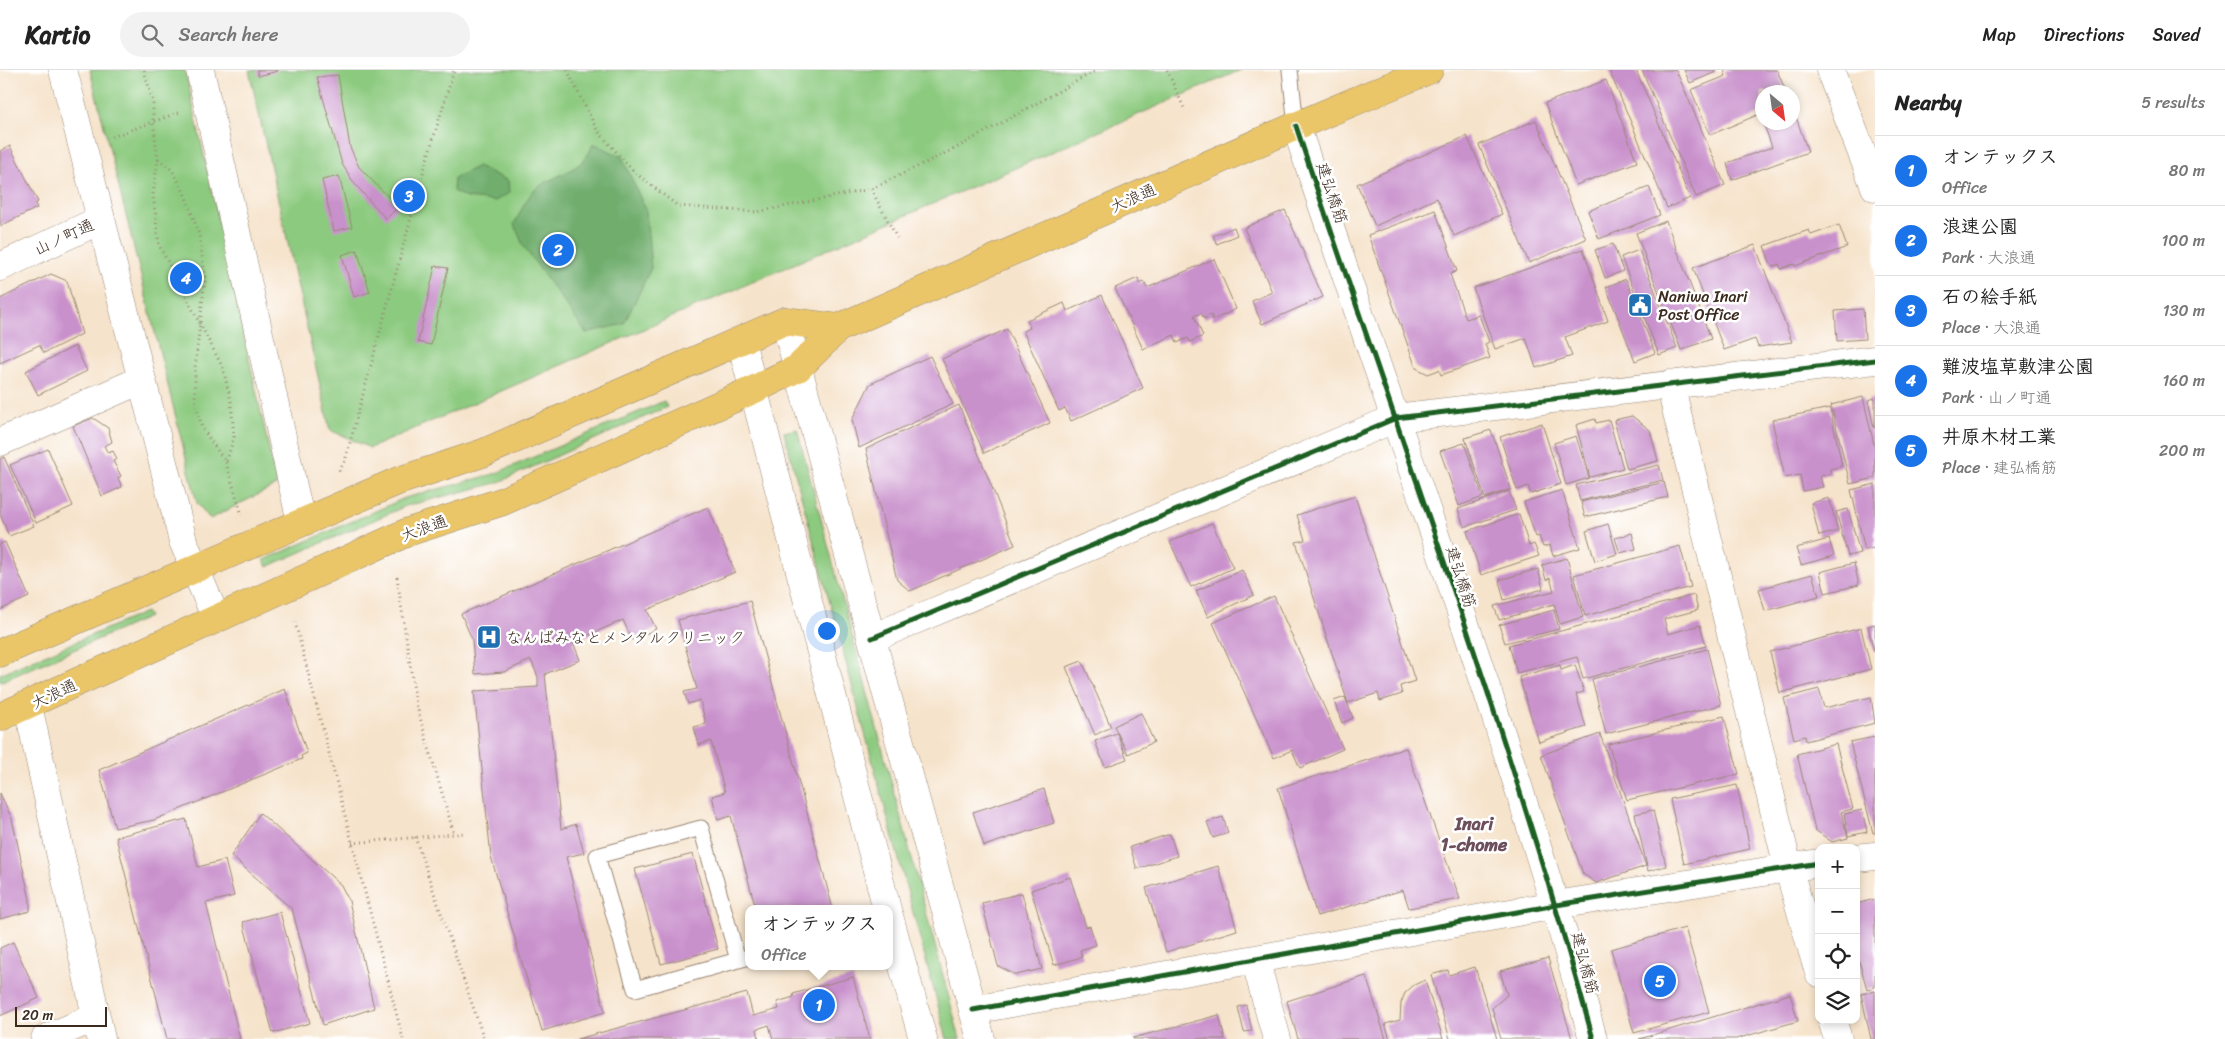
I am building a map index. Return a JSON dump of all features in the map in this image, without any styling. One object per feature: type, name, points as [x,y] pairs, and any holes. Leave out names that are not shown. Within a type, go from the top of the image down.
[{"type":"main road","name":"大浪通","points":[[0,717],[28,706],[216,618],[408,532],[501,502],[754,389],[798,368],[838,328],[1296,126],[1429,70]]},
{"type":"main road","points":[[0,653],[398,482],[483,453],[785,321],[838,328]]},
{"type":"street","points":[[64,70],[100,220],[183,540],[216,618]]},
{"type":"street","points":[[200,70],[302,522]]},
{"type":"street","points":[[1830,70],[1875,187]]},
{"type":"street","name":"建弘橋筋","points":[[1296,126],[1396,418],[1556,905],[1593,1039]]},
{"type":"street","name":"山ノ町通","points":[[0,267],[100,220]]},
{"type":"street","points":[[785,321],[981,1039]]},
{"type":"street","points":[[741,341],[886,905]]},
{"type":"street","points":[[872,638],[1396,418],[1875,360]]},
{"type":"street","points":[[0,442],[141,380]]},
{"type":"street","points":[[1670,384],[1788,867],[1815,959]]},
{"type":"street","points":[[28,706],[98,1028],[46,1039]]},
{"type":"street","points":[[1860,858],[1875,856]]},
{"type":"street","points":[[973,1010],[1556,905],[1815,864]]},
{"type":"street","points":[[893,932],[923,1039]]},
{"type":"street","points":[[1255,959],[1277,1039]]},
{"type":"street","points":[[1833,1024],[1838,1039]]},
{"type":"lane","points":[[1290,70],[1296,126]]},
{"type":"lane","points":[[701,828],[744,958],[635,989],[597,856],[701,828]]},
{"type":"path","points":[[144,70],[153,102],[152,122],[158,159],[153,195],[160,245],[223,368],[231,402],[234,437],[226,463]]},
{"type":"path","points":[[339,471],[345,461],[425,166],[454,70]]},
{"type":"path","points":[[567,70],[597,130],[634,172],[678,206],[757,212],[871,189],[956,148],[1097,70]]},
{"type":"path","points":[[1167,70],[1184,108]]},
{"type":"path","points":[[112,137],[188,109]]},
{"type":"path","points":[[158,159],[172,170],[184,192],[199,234],[205,278],[195,368],[195,399],[202,428],[226,463],[242,515]]},
{"type":"path","points":[[871,189],[896,238]]},
{"type":"path","points":[[397,577],[416,704],[454,834]]},
{"type":"path","points":[[295,622],[402,1039]]},
{"type":"path","points":[[352,843],[465,833]]},
{"type":"path","points":[[415,837],[484,1039]]},
{"type":"green space","points":[[90,70],[185,70],[277,485],[210,519],[197,503]]},
{"type":"green space","points":[[249,70],[1241,70],[370,448],[330,430]]},
{"type":"green space","points":[[593,143],[622,157],[646,211],[651,268],[624,324],[586,333],[524,247],[514,224],[533,191],[577,166],[584,160]]},
{"type":"green space","points":[[478,166],[508,181],[509,193],[495,201],[466,198],[453,191],[454,178]]},
{"type":"green space","points":[[664,401],[667,407],[497,483],[406,506],[267,567],[264,560],[405,498],[494,474]]},
{"type":"green space","points":[[797,429],[960,1039],[947,1039],[784,432]]},
{"type":"green space","points":[[146,612],[149,617],[0,682],[0,674]]},
{"type":"building","points":[[257,70],[278,70],[278,71],[258,76]]},
{"type":"building","points":[[1609,70],[1636,70],[1690,198],[1667,208]]},
{"type":"building","points":[[1642,70],[1676,70],[1725,185],[1696,197]]},
{"type":"building","points":[[1684,70],[1715,70],[1716,72],[1690,83]]},
{"type":"building","points":[[1724,70],[1777,70],[1783,85],[1755,85],[1755,116],[1710,135],[1691,90],[1726,76]]},
{"type":"building","points":[[338,75],[350,147],[359,167],[398,207],[386,219],[354,183],[342,164],[317,77]]},
{"type":"building","points":[[1606,80],[1637,162],[1576,185],[1545,103]]},
{"type":"building","points":[[1536,120],[1586,239],[1529,263],[1479,145]]},
{"type":"building","points":[[1800,129],[1808,152],[1732,180],[1727,163],[1772,147],[1766,130]]},
{"type":"building","points":[[1467,136],[1502,214],[1454,236],[1437,198],[1375,226],[1357,184]]},
{"type":"building","points":[[10,146],[38,202],[35,204],[37,208],[0,226],[0,151]]},
{"type":"building","points":[[339,176],[352,227],[334,231],[322,180]]},
{"type":"building","points":[[1649,187],[1660,215],[1599,239],[1588,211]]},
{"type":"building","points":[[1285,210],[1323,297],[1262,324],[1252,301],[1272,292],[1244,228]]},
{"type":"building","points":[[1435,210],[1457,271],[1450,274],[1466,319],[1479,315],[1489,342],[1485,344],[1490,358],[1441,375],[1439,370],[1428,374],[1416,368],[1368,235]]},
{"type":"building","points":[[1666,221],[1711,339],[1681,350],[1636,233]]},
{"type":"building","points":[[1839,225],[1847,247],[1795,266],[1794,264],[1781,269],[1779,264],[1772,267],[1764,246],[1809,230],[1811,235]]},
{"type":"building","points":[[1234,227],[1237,235],[1217,244],[1213,236]]},
{"type":"building","points":[[1613,244],[1623,271],[1605,278],[1595,250]]},
{"type":"building","points":[[1755,245],[1792,342],[1758,347],[1755,339],[1724,350],[1693,268]]},
{"type":"building","points":[[1583,249],[1608,321],[1565,337],[1572,356],[1536,368],[1526,338],[1495,349],[1473,288]]},
{"type":"building","points":[[357,250],[370,292],[354,297],[342,255]]},
{"type":"building","points":[[1639,250],[1677,348],[1659,355],[1621,257]]},
{"type":"building","points":[[1214,259],[1236,309],[1213,320],[1211,315],[1204,319],[1201,313],[1194,316],[1203,336],[1190,342],[1188,338],[1177,343],[1174,335],[1143,349],[1115,288],[1138,278],[1140,284],[1144,282],[1147,288]]},
{"type":"building","points":[[435,266],[448,268],[431,345],[418,342]]},
{"type":"building","points":[[51,274],[67,281],[82,334],[44,353],[39,345],[0,363],[0,299]]},
{"type":"building","points":[[1626,279],[1655,353],[1635,361],[1606,287]]},
{"type":"building","points":[[1102,295],[1143,388],[1071,421],[1065,408],[1059,411],[1023,331],[1030,328],[1027,320],[1064,303],[1067,311]]},
{"type":"building","points":[[1863,309],[1865,339],[1837,341],[1835,311]]},
{"type":"building","points":[[1007,329],[1050,423],[984,453],[942,359]]},
{"type":"building","points":[[75,346],[87,371],[38,395],[26,371]]},
{"type":"building","points":[[930,356],[953,404],[859,448],[852,420],[870,384]]},
{"type":"building","points":[[1863,397],[1875,449],[1875,478],[1850,484],[1831,405]]},
{"type":"building","points":[[1875,398],[1875,428],[1874,428],[1868,400]]},
{"type":"building","points":[[959,405],[1015,545],[910,591],[897,580],[866,449]]},
{"type":"building","points":[[1830,408],[1842,466],[1830,469],[1831,474],[1820,476],[1823,487],[1803,491],[1800,475],[1785,478],[1772,420]]},
{"type":"building","points":[[1632,416],[1650,430],[1658,461],[1627,469],[1614,420]]},
{"type":"building","points":[[93,418],[108,428],[112,442],[104,446],[108,453],[113,451],[117,459],[113,461],[121,476],[118,478],[122,487],[102,496],[73,426]]},
{"type":"building","points":[[1595,419],[1596,423],[1609,420],[1623,468],[1590,477],[1576,425]]},
{"type":"building","points":[[1542,423],[1561,484],[1531,494],[1528,486],[1517,490],[1500,437]]},
{"type":"building","points":[[1491,430],[1511,489],[1485,498],[1465,438]]},
{"type":"building","points":[[1576,436],[1589,478],[1566,485],[1554,443]]},
{"type":"building","points":[[1464,443],[1483,497],[1459,506],[1440,451]]},
{"type":"building","points":[[48,449],[73,506],[36,523],[10,465]]},
{"type":"building","points":[[4,457],[34,526],[9,536],[0,514],[0,459]]},
{"type":"building","points":[[1659,465],[1663,480],[1580,501],[1576,485]]},
{"type":"building","points":[[1664,482],[1668,497],[1585,517],[1581,502]]},
{"type":"building","points":[[1875,484],[1875,548],[1865,550],[1851,490]]},
{"type":"building","points":[[1562,490],[1580,548],[1553,556],[1550,545],[1543,547],[1539,536],[1536,537],[1524,502]]},
{"type":"building","points":[[1509,491],[1516,510],[1464,527],[1458,509]]},
{"type":"building","points":[[1355,496],[1415,681],[1400,686],[1402,694],[1380,701],[1378,693],[1348,703],[1296,542],[1305,540],[1297,515]]},
{"type":"building","points":[[1829,498],[1838,531],[1819,536],[1811,503]]},
{"type":"building","points":[[708,507],[735,572],[647,610],[656,629],[632,640],[623,620],[573,642],[580,660],[545,674],[561,829],[576,824],[584,853],[566,857],[605,1012],[542,1031],[491,857],[474,691],[538,687],[538,677],[531,660],[504,672],[475,674],[472,639],[461,614]]},
{"type":"building","points":[[1848,509],[1860,553],[1848,556],[1836,512]]},
{"type":"building","points":[[1519,514],[1529,546],[1534,544],[1539,556],[1481,575],[1467,531]]},
{"type":"building","points":[[1212,523],[1233,568],[1191,587],[1170,542]]},
{"type":"building","points":[[1608,524],[1617,554],[1595,561],[1586,531]]},
{"type":"building","points":[[1632,533],[1636,549],[1620,553],[1615,538]]},
{"type":"building","points":[[1829,539],[1834,556],[1801,565],[1796,548]]},
{"type":"building","points":[[5,542],[29,597],[0,610],[0,544]]},
{"type":"building","points":[[1680,546],[1691,587],[1585,616],[1574,575]]},
{"type":"building","points":[[1567,558],[1583,617],[1560,624],[1554,604],[1499,620],[1494,606],[1554,591],[1550,578],[1546,580],[1542,565]]},
{"type":"building","points":[[1854,563],[1859,585],[1825,593],[1820,572]]},
{"type":"building","points":[[1538,569],[1543,589],[1504,600],[1499,580]]},
{"type":"building","points":[[1242,570],[1254,595],[1208,617],[1196,591]]},
{"type":"building","points":[[1812,574],[1819,596],[1765,611],[1759,589]]},
{"type":"building","points":[[1694,595],[1698,610],[1664,619],[1668,634],[1700,625],[1706,646],[1583,679],[1577,657],[1517,673],[1509,645]]},
{"type":"building","points":[[1274,596],[1343,749],[1300,768],[1292,750],[1274,758],[1213,623]]},
{"type":"building","points":[[750,601],[832,905],[755,905],[731,816],[718,820],[712,796],[725,792],[711,741],[699,745],[694,727],[706,724],[700,700],[688,704],[684,692],[697,689],[678,620]]},
{"type":"building","points":[[1554,610],[1559,629],[1505,643],[1499,625]]},
{"type":"building","points":[[1875,624],[1875,652],[1874,652],[1868,626]]},
{"type":"building","points":[[1861,628],[1871,669],[1780,693],[1770,652]]},
{"type":"building","points":[[1707,649],[1721,705],[1606,734],[1592,679]]},
{"type":"building","points":[[1082,661],[1111,727],[1095,735],[1066,667]]},
{"type":"building","points":[[1560,665],[1561,670],[1575,665],[1584,692],[1576,694],[1586,727],[1539,742],[1519,677]]},
{"type":"building","points":[[285,689],[307,753],[301,756],[302,759],[154,820],[115,828],[99,770]]},
{"type":"building","points":[[1819,689],[1824,708],[1871,697],[1875,723],[1806,741],[1805,736],[1794,739],[1784,698]]},
{"type":"building","points":[[1345,697],[1353,718],[1342,723],[1334,701]]},
{"type":"building","points":[[1141,713],[1154,742],[1128,754],[1114,726]]},
{"type":"building","points":[[1724,716],[1739,774],[1627,800],[1608,744]]},
{"type":"building","points":[[1117,733],[1127,759],[1105,767],[1095,741]]},
{"type":"building","points":[[1600,734],[1646,866],[1596,883],[1583,874],[1541,755]]},
{"type":"building","points":[[1875,737],[1875,833],[1873,833],[1850,742]]},
{"type":"building","points":[[1836,744],[1853,809],[1841,812],[1848,838],[1832,842],[1815,830],[1797,754]]},
{"type":"building","points":[[1406,748],[1460,899],[1409,908],[1403,890],[1317,916],[1278,788]]},
{"type":"building","points":[[1737,785],[1750,849],[1684,864],[1670,799]]},
{"type":"building","points":[[1044,789],[1054,823],[984,846],[973,812]]},
{"type":"building","points":[[0,793],[12,819],[30,900],[30,911],[0,919]]},
{"type":"building","points":[[1653,810],[1666,866],[1648,871],[1635,814]]},
{"type":"building","points":[[1862,810],[1867,832],[1848,836],[1844,814]]},
{"type":"building","points":[[260,813],[341,885],[349,901],[374,1008],[323,1025],[292,909],[231,856]]},
{"type":"building","points":[[1223,817],[1228,833],[1213,838],[1207,822]]},
{"type":"building","points":[[186,819],[198,867],[225,860],[234,896],[206,903],[240,1039],[167,1039],[116,837]]},
{"type":"building","points":[[1170,834],[1177,856],[1137,869],[1130,847]]},
{"type":"building","points":[[693,854],[718,949],[661,964],[635,869]]},
{"type":"building","points":[[1218,866],[1237,930],[1166,952],[1146,888]]},
{"type":"building","points":[[1070,877],[1086,927],[1090,926],[1096,945],[1080,950],[1082,957],[1054,965],[1031,890]]},
{"type":"building","points":[[1022,893],[1042,969],[1016,975],[998,966],[982,903]]},
{"type":"building","points":[[1875,899],[1875,987],[1867,989],[1860,965],[1860,903]]},
{"type":"building","points":[[280,912],[310,1023],[273,1033],[243,922]]},
{"type":"building","points":[[1685,928],[1709,1012],[1634,1033],[1611,949]]},
{"type":"building","points":[[13,942],[39,998],[0,1016],[0,948]]},
{"type":"building","points":[[1548,958],[1572,1039],[1501,1039],[1492,1008],[1507,995],[1500,971]]},
{"type":"building","points":[[1475,967],[1497,1039],[1450,1039],[1431,975],[1448,970],[1449,975]]},
{"type":"building","points":[[1366,976],[1386,1039],[1298,1039],[1287,1001]]},
{"type":"building","points":[[853,977],[870,1039],[773,1039],[769,1025],[757,1029],[759,1039],[577,1039],[747,993],[753,1016],[779,1009],[777,1002],[794,997],[793,994]]},
{"type":"building","points":[[1425,980],[1443,1039],[1390,1039],[1385,1024],[1400,1020],[1401,1003],[1405,993],[1414,985]]},
{"type":"building","points":[[1875,991],[1875,1039],[1871,1039],[1861,994]]},
{"type":"building","points":[[1790,994],[1798,1021],[1736,1039],[1639,1039]]},
{"type":"building","points":[[1246,1005],[1252,1031],[1244,1032],[1238,1007]]},
{"type":"building","points":[[1219,1015],[1225,1039],[1133,1039],[1133,1038]]},
{"type":"cycle path","points":[[1296,126],[1488,694],[1525,809],[1593,1039]]},
{"type":"cycle path","points":[[872,638],[1396,418],[1875,360]]},
{"type":"cycle path","points":[[973,1010],[1556,905],[1815,864]]},
{"type":"place","name":"石の絵手紙","points":[[409,196]]},
{"type":"place","name":"浪速公園","points":[[558,250]]},
{"type":"place","name":"難波塩草敷津公園","points":[[186,278]]},
{"type":"place","name":"Naniwa Inari Post Office","points":[[1640,305]]},
{"type":"place","name":"なんばみなとメンタルクリニック","points":[[489,637]]},
{"type":"place","name":"井原木材工業","points":[[1660,981]]},
{"type":"place","name":"オンテックス","points":[[819,1005]]},
{"type":"district","name":"Inari 1-chome","points":[[1474,834]]}]
